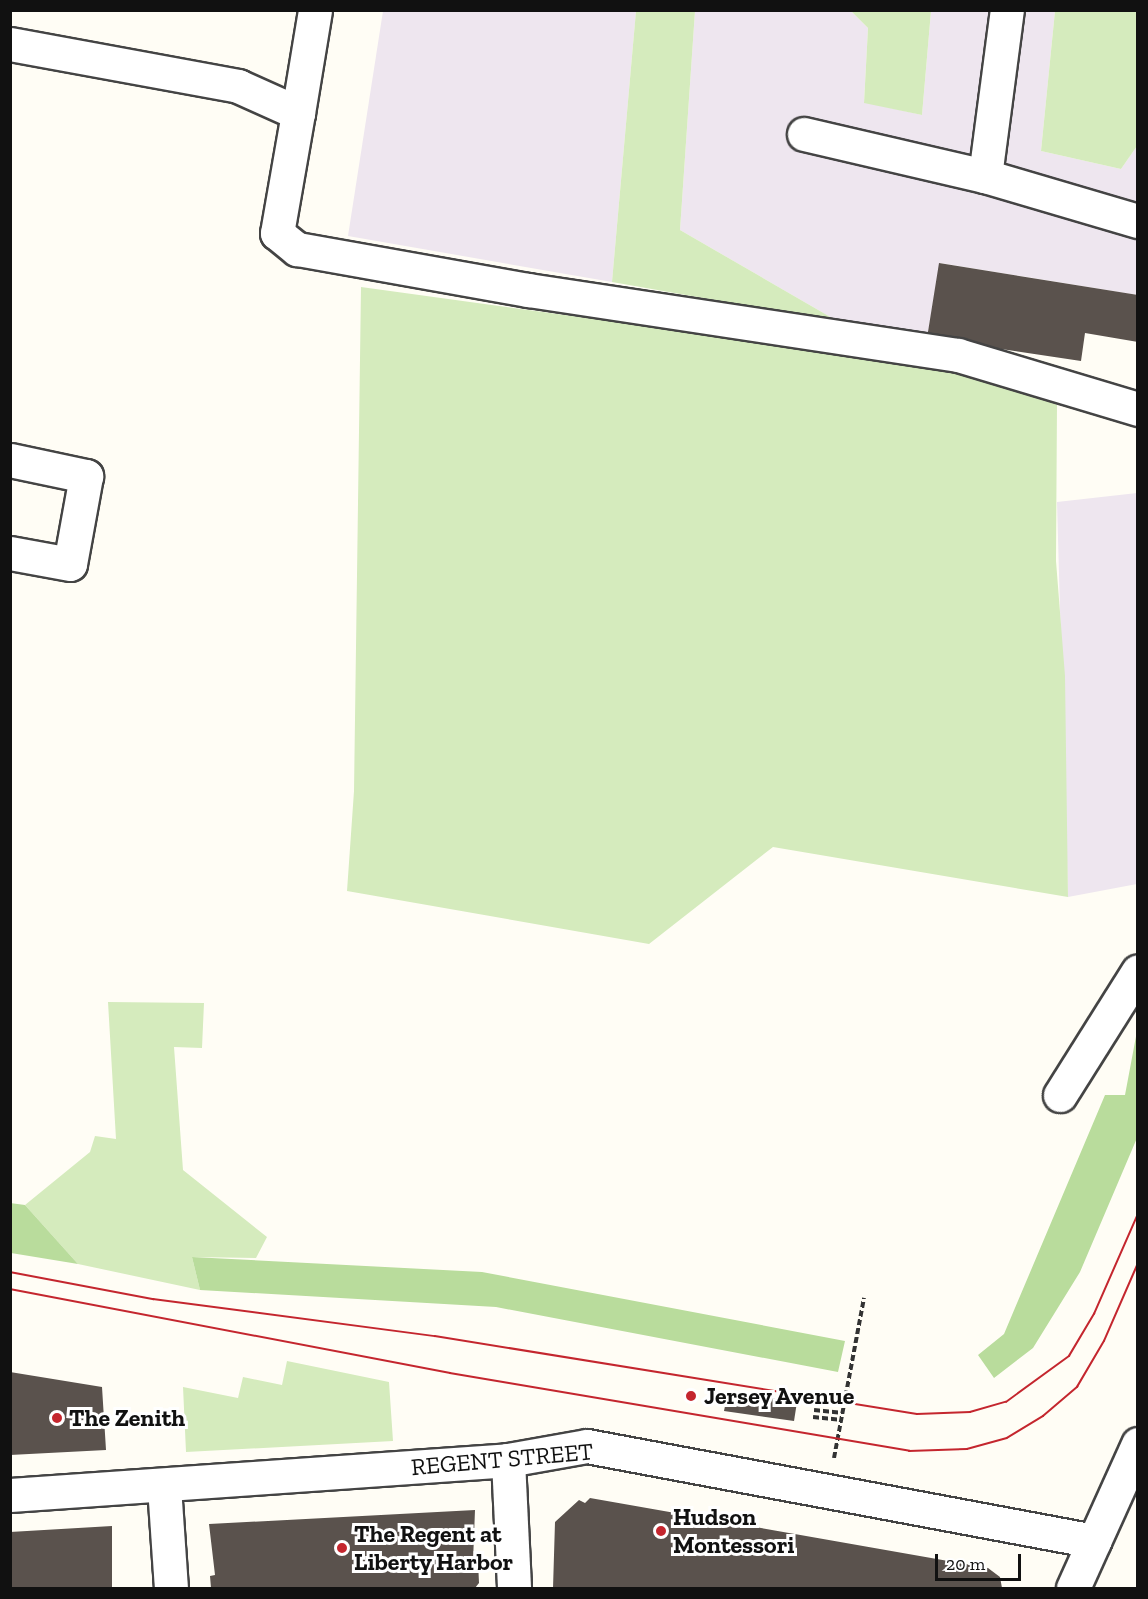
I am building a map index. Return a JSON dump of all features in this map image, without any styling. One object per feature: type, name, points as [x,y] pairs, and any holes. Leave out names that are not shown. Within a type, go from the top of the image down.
[{"type":"street","points":[[315,10],[277,233],[297,249],[528,290],[897,343],[1077,387],[1137,409]]},
{"type":"street","points":[[985,176],[1007,10]]},
{"type":"street","points":[[10,44],[238,86],[298,113]]},
{"type":"street","points":[[804,134],[985,176],[1137,221]]},
{"type":"street","points":[[10,460],[86,476],[70,564],[10,553]]},
{"type":"street","points":[[1060,1095],[1137,971]]},
{"type":"street","points":[[1073,1588],[1094,1541],[1130,1478],[1137,1444]]},
{"type":"street","name":"REGENT STREET","points":[[10,1495],[165,1486],[508,1460],[587,1446],[1094,1541]]},
{"type":"street","points":[[508,1460],[514,1588]]},
{"type":"street","points":[[165,1486],[171,1588]]},
{"type":"path","points":[[834,1458],[864,1298]]},
{"type":"path","points":[[814,1410],[841,1413]]},
{"type":"path","points":[[813,1417],[840,1420]]},
{"type":"shaded area","points":[[383,11],[636,11],[612,282],[348,236]]},
{"type":"shaded area","points":[[695,11],[851,11],[868,28],[864,102],[922,115],[931,11],[1055,11],[1041,151],[1121,169],[1137,146],[1137,295],[940,263],[927,338],[839,322],[680,230]]},
{"type":"shaded area","points":[[1137,493],[1137,884],[1068,897],[1057,502]]},
{"type":"green space","points":[[636,11],[695,11],[680,230],[839,322],[612,282]]},
{"type":"green space","points":[[851,11],[931,11],[922,115],[864,103],[868,28]]},
{"type":"green space","points":[[1055,11],[1137,11],[1137,146],[1121,169],[1041,151]]},
{"type":"green space","points":[[361,287],[989,373],[1057,405],[1056,561],[1065,676],[1068,897],[773,847],[649,944],[347,891],[354,791]]},
{"type":"green space","points":[[108,1002],[204,1003],[202,1048],[174,1047],[183,1170],[267,1237],[256,1258],[192,1257],[200,1290],[78,1264],[25,1205],[90,1152],[95,1136],[116,1139]]},
{"type":"green space","points":[[1137,1031],[1137,1138],[1080,1272],[1033,1348],[994,1378],[978,1355],[1004,1334],[1105,1095],[1125,1095]]},
{"type":"green space","points":[[10,1203],[25,1205],[78,1264],[11,1253]]},
{"type":"green space","points":[[192,1257],[482,1272],[845,1341],[838,1372],[496,1307],[200,1290]]},
{"type":"green space","points":[[287,1361],[389,1382],[393,1441],[186,1452],[183,1387],[238,1398],[243,1377],[282,1385]]},
{"type":"building","points":[[939,263],[1138,295],[1138,342],[1085,333],[1081,361],[927,338]]},
{"type":"building","name":"The Zenith","points":[[10,1372],[102,1387],[106,1450],[10,1455]]},
{"type":"building","points":[[728,1391],[797,1402],[794,1421],[724,1411]]},
{"type":"building","points":[[590,1498],[988,1568],[1000,1577],[1002,1588],[553,1588],[555,1522],[579,1500],[585,1503]]},
{"type":"building","name":"The Regent at Liberty Harbor","points":[[475,1510],[473,1562],[478,1561],[479,1583],[475,1588],[211,1588],[210,1576],[215,1575],[209,1524]]},
{"type":"building","points":[[112,1526],[112,1588],[10,1588],[10,1532]]},
{"type":"tram line","points":[[10,1272],[153,1299],[435,1336],[917,1414],[970,1412],[1006,1402],[1069,1356],[1094,1314],[1138,1214]]},
{"type":"tram line","points":[[10,1289],[450,1373],[909,1451],[967,1449],[1007,1438],[1043,1416],[1077,1387],[1104,1341],[1138,1263]]},
{"type":"place","name":"Jersey Avenue","points":[[691,1396]]},
{"type":"place","name":"The Zenith","points":[[57,1418]]},
{"type":"place","name":"Hudson Montessori","points":[[661,1531]]},
{"type":"place","name":"The Regent at Liberty Harbor","points":[[342,1548]]}]
